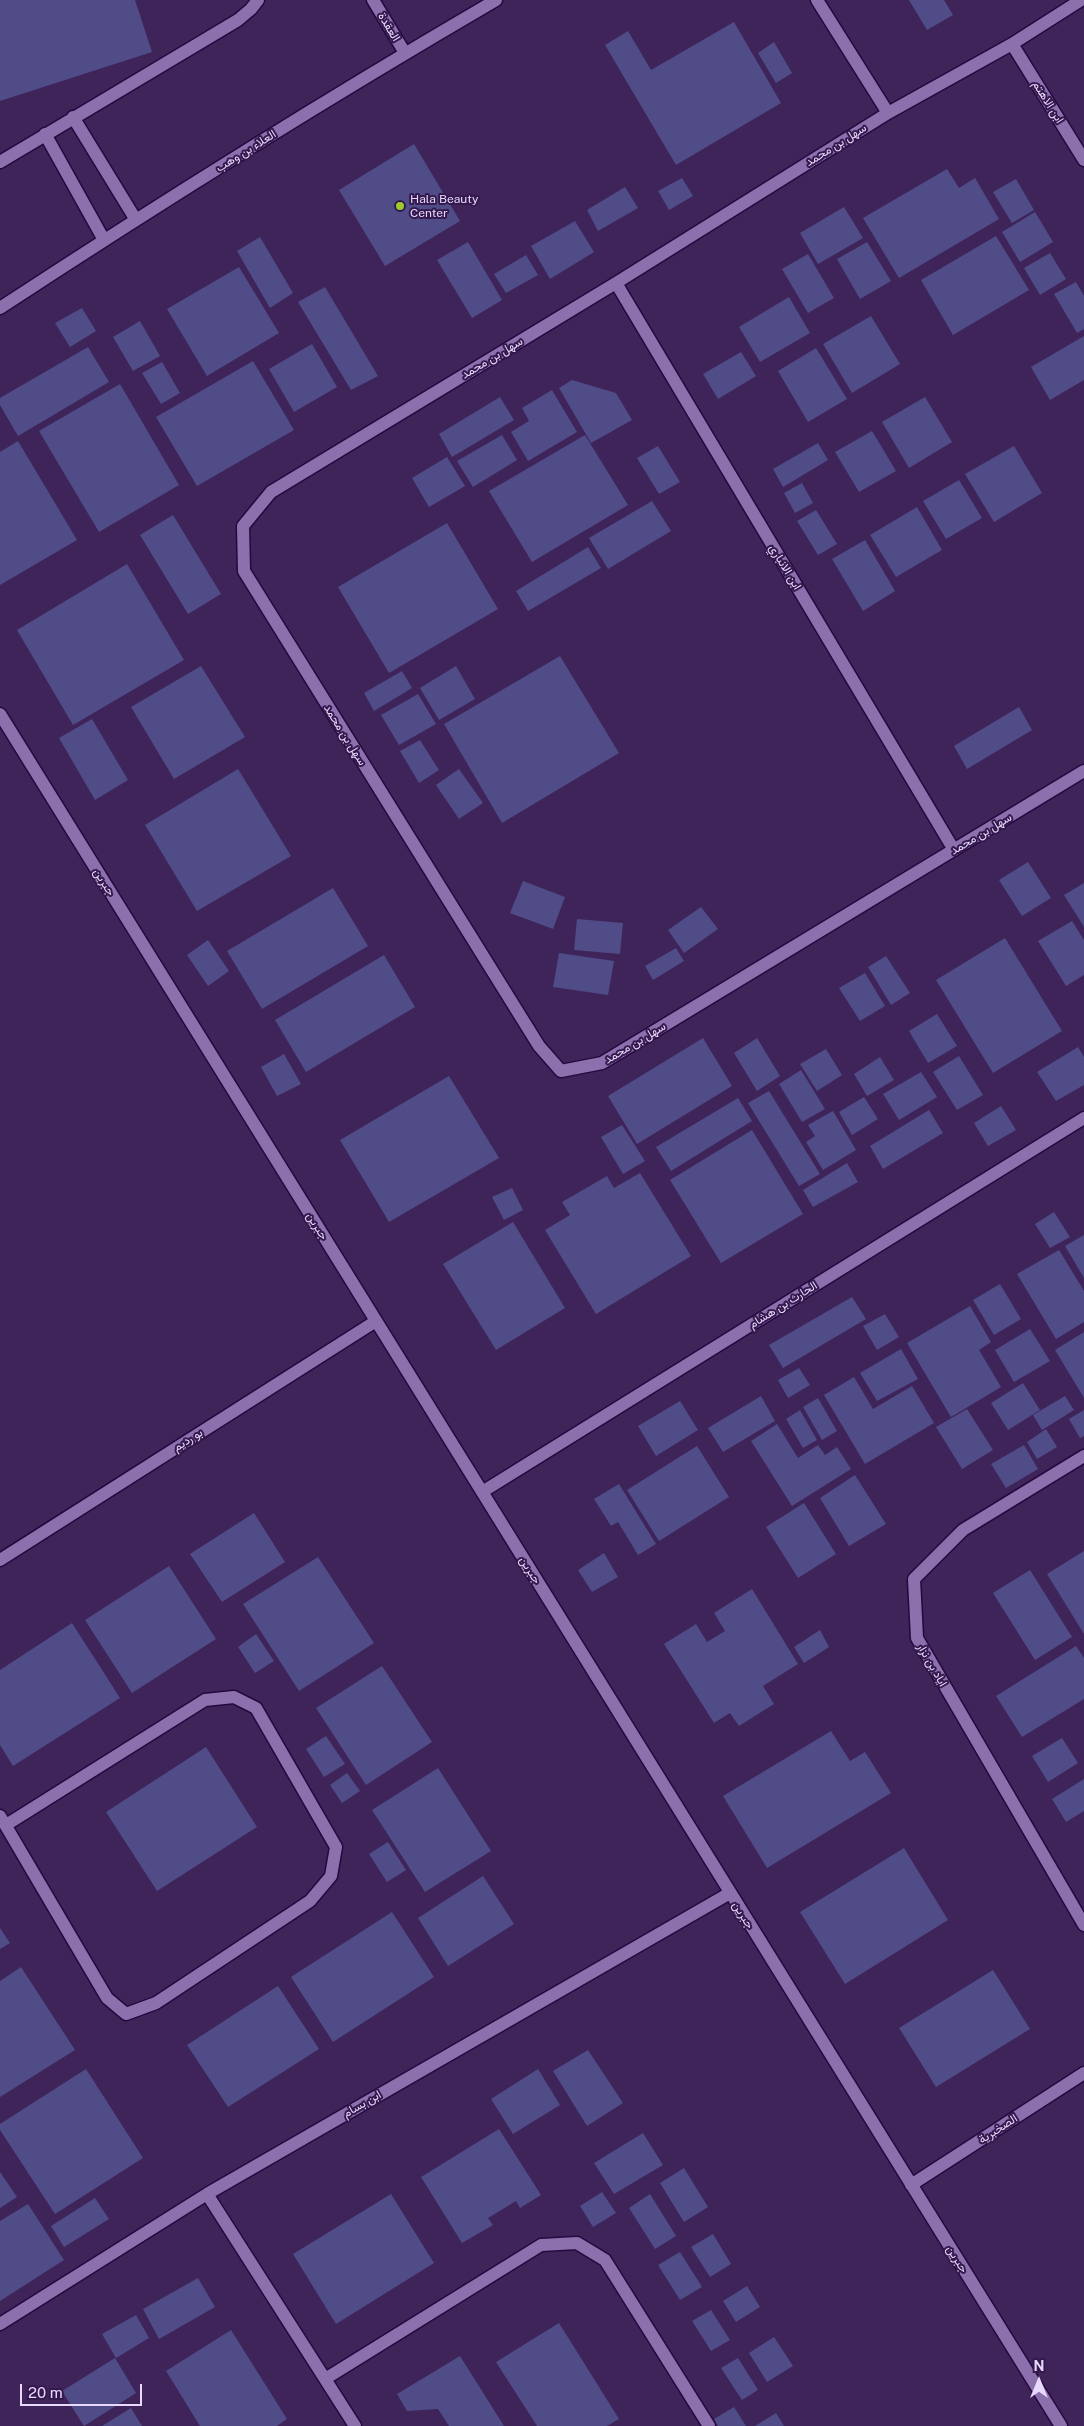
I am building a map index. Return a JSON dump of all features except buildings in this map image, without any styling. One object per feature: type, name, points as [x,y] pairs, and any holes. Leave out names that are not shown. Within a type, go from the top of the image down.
[{"type":"street","points":[[0,162],[73,116],[238,20],[258,0]]},
{"type":"street","name":"العقدة","points":[[373,0],[405,53]]},
{"type":"street","name":"العلاء بن وهب","points":[[0,308],[136,220],[405,53],[496,0]]},
{"type":"street","points":[[817,0],[888,113]]},
{"type":"street","name":"سهل بن محمد","points":[[1081,0],[1012,44],[888,113],[616,283],[271,492],[243,526],[244,571],[539,1046],[560,1071],[602,1063],[1084,771]]},
{"type":"street","name":"ابن الاهتم","points":[[1012,44],[1084,160]]},
{"type":"street","points":[[73,116],[136,220]]},
{"type":"street","points":[[45,134],[104,240]]},
{"type":"street","name":"ابن الانباري","points":[[616,283],[954,850]]},
{"type":"street","name":"جبرين","points":[[0,714],[1060,2426]]},
{"type":"street","name":"الحارث بن هشام","points":[[482,1492],[1084,1118]]},
{"type":"street","name":"بو رديم","points":[[0,1560],[376,1321]]},
{"type":"street","name":"اياد بن نزار","points":[[1084,1456],[963,1530],[914,1579],[917,1638],[1084,1925]]},
{"type":"street","points":[[234,1697],[256,1708],[336,1847],[331,1876],[310,1902],[156,2003],[126,2014],[107,1998],[3,1820],[205,1700],[234,1697]]},
{"type":"street","name":"ابن بسام","points":[[0,2324],[207,2194],[730,1893]]},
{"type":"street","name":"الصخبرية","points":[[911,2185],[1084,2073]]},
{"type":"street","points":[[207,2194],[355,2426]]},
{"type":"street","points":[[325,2379],[541,2245],[577,2243],[605,2260],[709,2426]]},
{"type":"place","name":"Hala Beauty Center","points":[[400,206]]}]
